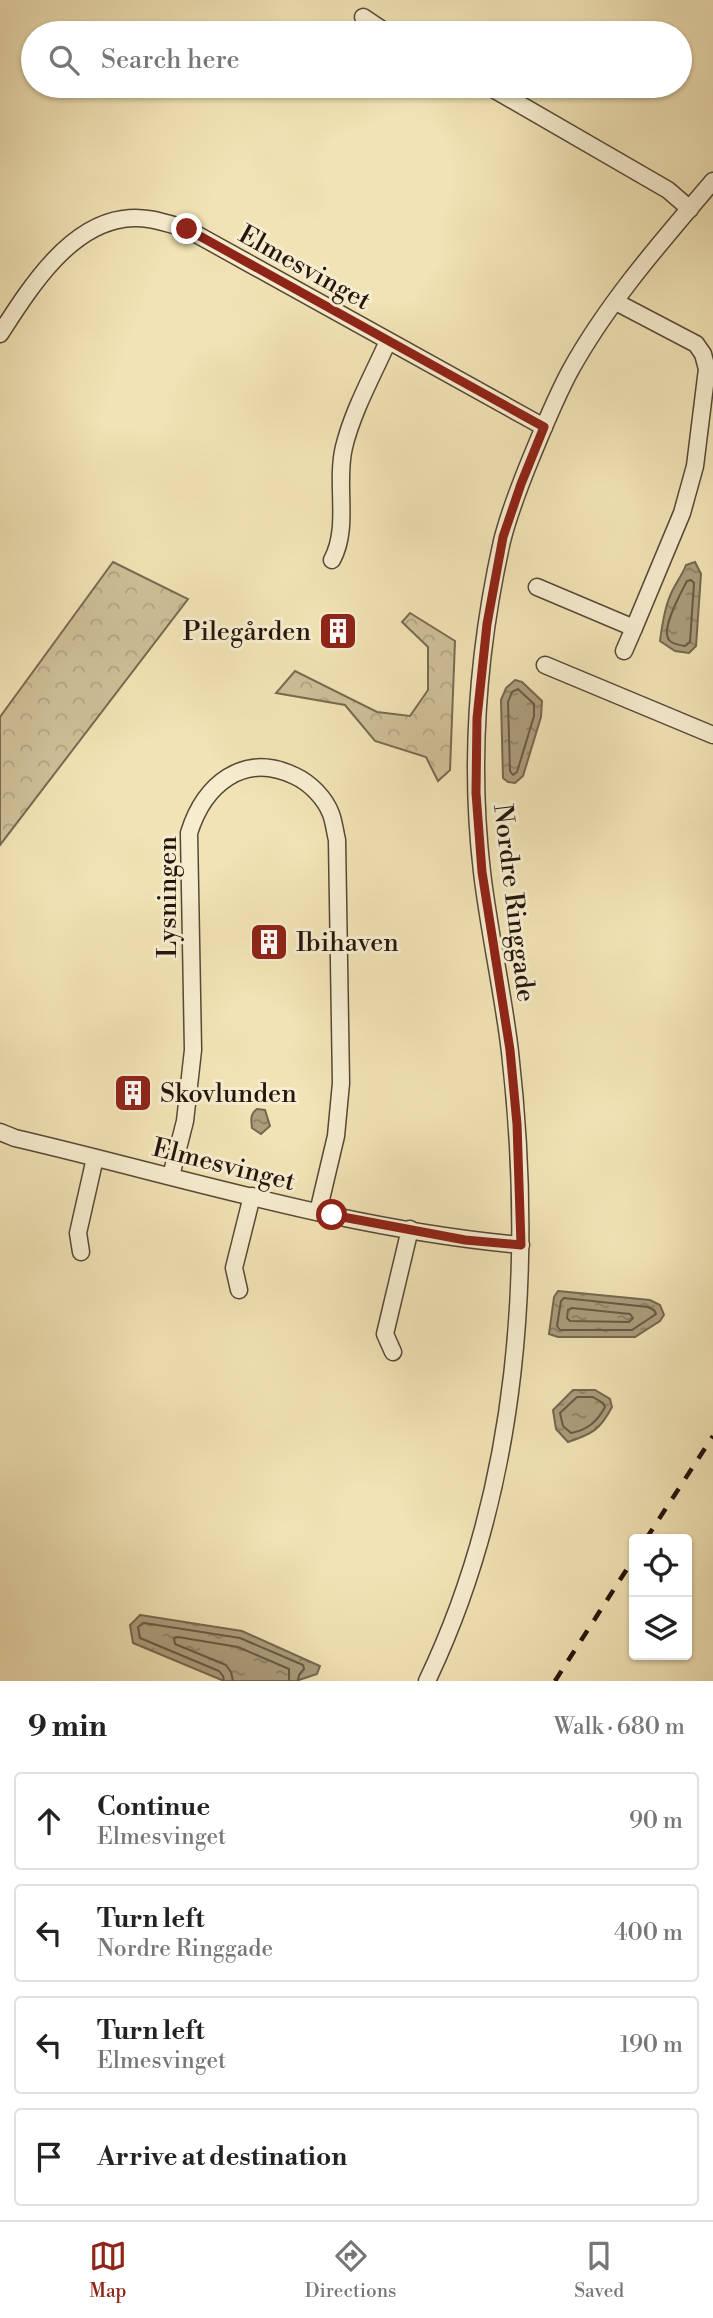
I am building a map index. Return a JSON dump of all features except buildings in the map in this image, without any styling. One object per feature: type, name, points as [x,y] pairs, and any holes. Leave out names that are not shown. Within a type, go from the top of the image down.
[{"type":"street","points":[[363,17],[369,21]]},
{"type":"street","points":[[509,98],[668,190],[690,209]]},
{"type":"street","name":"Nordre Ringgade","points":[[427,1681],[466,1586],[492,1496],[504,1438],[515,1346],[521,1245],[517,1124],[510,1050],[482,872],[476,793],[477,718],[487,624],[503,537],[544,427],[570,371],[616,302],[713,181]]},
{"type":"street","name":"Elmesvinget","points":[[0,334],[26,293],[55,258],[87,232],[123,219],[156,220],[187,229],[544,427]]},
{"type":"street","points":[[616,302],[696,344],[703,354],[707,369],[695,466],[682,513],[624,651]]},
{"type":"street","name":"Elmesvinget","points":[[332,560],[341,538],[339,475],[344,446],[388,341]]},
{"type":"street","points":[[537,587],[634,628]]},
{"type":"street","points":[[545,665],[713,736]]},
{"type":"street","name":"Lysningen","points":[[171,1176],[185,1121],[194,1050],[189,833],[195,813],[208,793],[225,779],[260,767],[283,770],[303,780],[318,794],[331,813],[337,840],[341,1083],[335,1136],[318,1212]]},
{"type":"street","name":"Elmesvinget","points":[[0,1132],[15,1138],[318,1212],[465,1240],[521,1245]]},
{"type":"street","points":[[81,1252],[78,1233],[95,1158]]},
{"type":"street","points":[[239,1290],[234,1268],[251,1196]]},
{"type":"street","points":[[393,1352],[385,1334],[410,1229]]},
{"type":"green space","points":[[113,562],[188,599],[0,845],[0,717]]},
{"type":"green space","points":[[410,613],[455,641],[450,770],[438,781],[426,757],[375,741],[345,705],[276,693],[295,671],[377,712],[410,716],[428,690],[428,647],[402,622]]},
{"type":"water","points":[[695,562],[701,574],[696,646],[689,653],[675,651],[660,641],[665,612],[686,565]]},
{"type":"water","points":[[515,680],[522,682],[542,701],[541,717],[523,776],[515,783],[503,778],[501,700],[506,688]]},
{"type":"water","points":[[257,1109],[265,1110],[270,1126],[261,1134],[252,1128],[252,1115]]},
{"type":"water","points":[[558,1291],[650,1300],[660,1305],[664,1315],[660,1321],[635,1337],[558,1337],[549,1334],[554,1297]]},
{"type":"water","points":[[573,1390],[595,1390],[610,1399],[612,1407],[594,1430],[568,1442],[556,1429],[553,1410]]},
{"type":"water","points":[[140,1615],[242,1631],[320,1666],[317,1674],[296,1681],[224,1681],[133,1643],[130,1625]]},
{"type":"railway","points":[[649,1534],[713,1436]]},
{"type":"railway","points":[[555,1681],[629,1566]]},
{"type":"place","name":"Pilegården","points":[[338,631]]},
{"type":"place","name":"Ibihaven","points":[[269,942]]},
{"type":"place","name":"Skovlunden","points":[[133,1093]]},
{"type":"route","points":[[187,229],[544,427],[503,537],[487,624],[477,718],[476,793],[482,872],[510,1050],[517,1124],[521,1245],[465,1240],[332,1215]]}]
